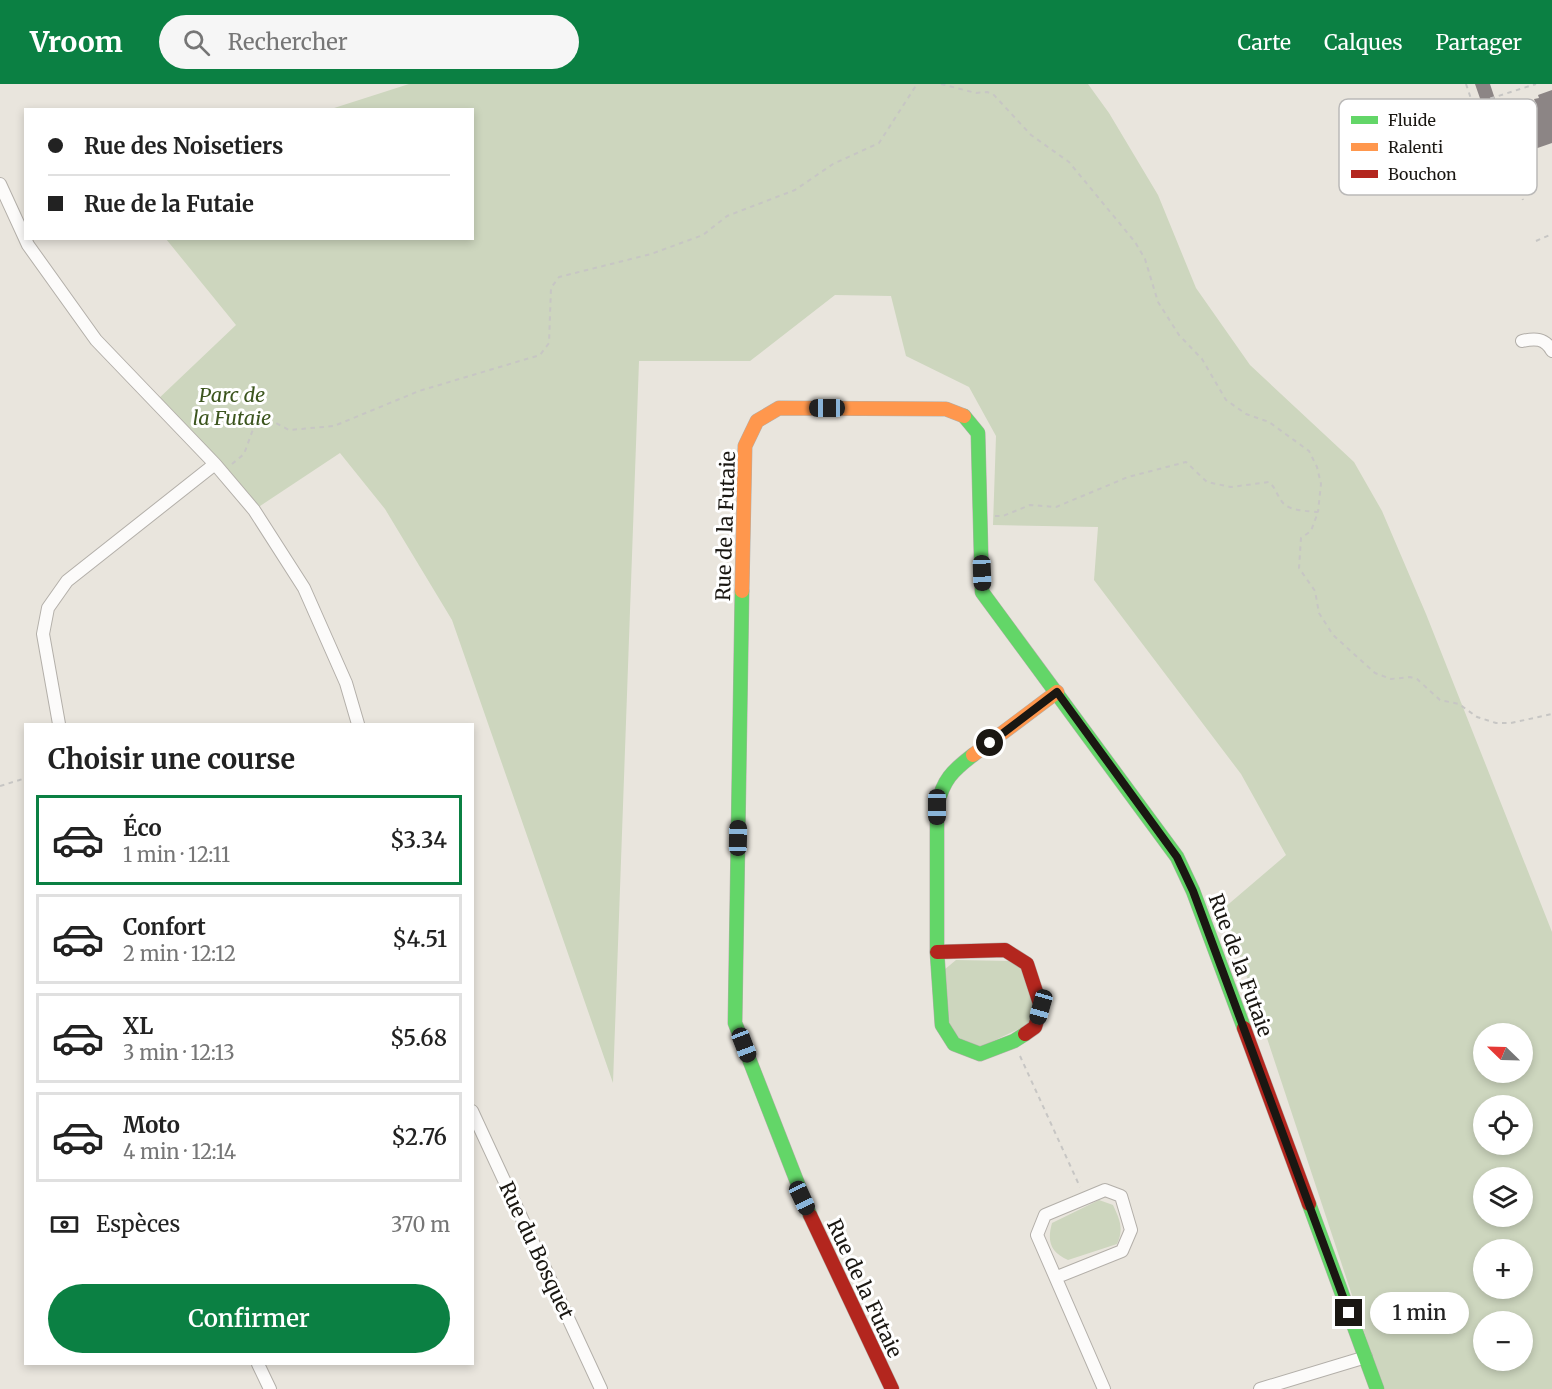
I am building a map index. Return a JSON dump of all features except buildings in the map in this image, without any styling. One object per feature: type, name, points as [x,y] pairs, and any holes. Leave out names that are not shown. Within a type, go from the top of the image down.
[{"type":"street","points":[[0,184],[24,236]]},
{"type":"street","points":[[26,240],[96,340],[254,510],[304,588],[346,683],[358,723]]},
{"type":"street","points":[[1522,341],[1542,340],[1552,351]]},
{"type":"street","name":"Rue de la Futaie","points":[[892,1389],[802,1198],[735,1023],[745,446],[757,421],[779,408],[946,409],[966,417],[978,433],[982,592],[1177,857],[1193,891],[1377,1389]]},
{"type":"street","points":[[59,723],[43,634],[48,608],[67,581],[218,469]]},
{"type":"street","points":[[937,952],[1005,950],[1027,964],[1041,1007],[1035,1027],[1014,1041],[980,1054],[954,1044],[942,1024],[937,952],[937,807],[942,785],[956,768],[1057,692]]},
{"type":"street","name":"Rue du Bosquet","points":[[474,1115],[601,1389]]},
{"type":"street","points":[[1057,1277],[1122,1251],[1131,1230],[1121,1197],[1105,1190],[1045,1215],[1037,1234],[1104,1389]]},
{"type":"street","points":[[1260,1389],[1366,1357]]},
{"type":"street","points":[[258,1365],[270,1389]]},
{"type":"path","points":[[218,469],[243,454],[256,421],[260,419],[276,423],[289,430],[334,426],[419,391],[540,355],[549,343],[551,288],[559,277],[651,254],[703,235],[727,216],[795,190],[833,164],[879,143],[917,84]]},
{"type":"path","points":[[941,84],[976,93],[993,94],[1032,135],[1074,167],[1135,242],[1145,259],[1158,302],[1179,335],[1202,359],[1226,400],[1246,414],[1269,422],[1309,450],[1317,467],[1321,484],[1318,512],[1311,531],[1301,538],[1299,568],[1315,591],[1319,613],[1333,635],[1375,673],[1391,679],[1410,677],[1417,679],[1440,700],[1459,704],[1477,717],[1496,723],[1510,723],[1552,714]]},
{"type":"path","points":[[1466,84],[1471,99]]},
{"type":"path","points":[[1489,99],[1536,84]]},
{"type":"path","points":[[1521,195],[1523,200]]},
{"type":"path","points":[[1536,241],[1552,234]]},
{"type":"path","points":[[980,516],[1003,516],[1030,505],[1056,507],[1128,477],[1186,462],[1206,482],[1232,487],[1269,482],[1288,507],[1318,512]]},
{"type":"path","points":[[0,786],[24,779]]},
{"type":"path","points":[[1014,1041],[1085,1198]]},
{"type":"green space","name":"Parc de la Futaie","points":[[409,84],[1088,84],[1109,113],[1158,195],[1196,288],[1250,365],[1354,462],[1382,511],[1426,614],[1552,932],[1552,1389],[1383,1389],[1224,908],[1286,855],[1241,774],[1094,580],[1098,527],[993,525],[996,436],[969,387],[906,356],[891,296],[835,295],[750,361],[639,361],[613,1083],[452,620],[385,509],[340,453],[254,510],[155,402],[236,325],[167,240],[474,240],[474,108],[334,108]]},
{"type":"green space","points":[[956,960],[1011,961],[1022,968],[1034,1006],[1029,1024],[981,1047],[959,1038],[949,1024],[944,970]]},
{"type":"green space","points":[[1099,1200],[1113,1205],[1118,1215],[1121,1229],[1117,1244],[1068,1260],[1062,1257],[1051,1245],[1052,1223]]},
{"type":"traffic: fast","points":[[964,416],[978,433],[982,592],[1177,857],[1193,891],[1244,1028]]},
{"type":"traffic: fast","points":[[742,591],[735,1023],[810,1215]]},
{"type":"traffic: fast","points":[[973,755],[949,777],[942,789],[937,806],[937,952],[942,1025],[954,1044],[980,1054],[1014,1041],[1025,1034]]},
{"type":"traffic: fast","points":[[1309,1204],[1377,1389]]},
{"type":"traffic: slow","points":[[742,591],[745,446],[757,421],[779,408],[946,409],[964,416]]},
{"type":"traffic: slow","points":[[973,755],[1057,692]]},
{"type":"traffic: jam","points":[[937,952],[1005,950],[1027,964],[1041,1007],[1035,1027],[1025,1034]]},
{"type":"traffic: jam","points":[[1244,1028],[1309,1204]]},
{"type":"traffic: jam","points":[[810,1215],[892,1389]]},
{"type":"route","points":[[990,743],[1057,692],[1177,857],[1193,891],[1349,1313]]}]
